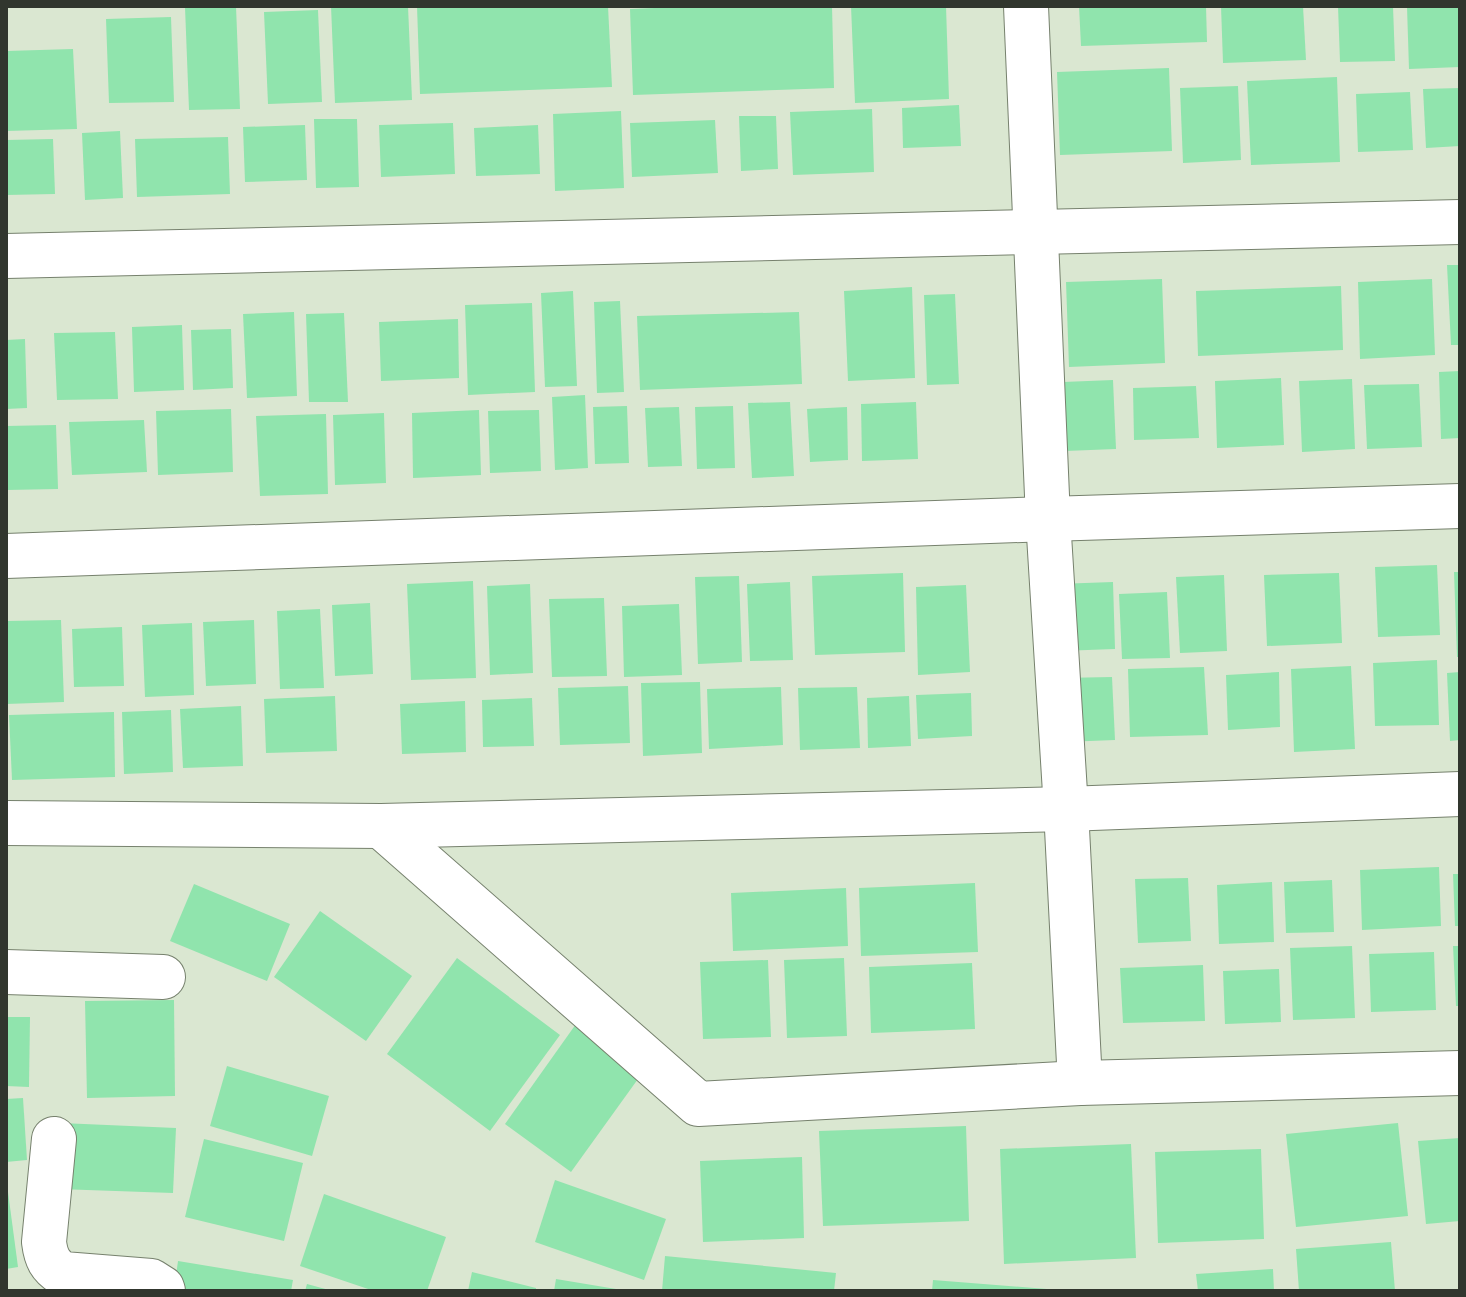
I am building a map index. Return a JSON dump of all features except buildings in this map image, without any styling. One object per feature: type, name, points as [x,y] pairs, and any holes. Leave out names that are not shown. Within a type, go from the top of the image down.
[{"type":"street","points":[[1026,6],[1048,519],[1080,1083]]},
{"type":"street","points":[[6,256],[1460,222]]},
{"type":"street","points":[[6,556],[1460,506]]},
{"type":"street","points":[[6,823],[381,826],[1066,809],[1460,794]]},
{"type":"street","points":[[381,826],[698,1104],[1080,1083],[1460,1073]]},
{"type":"street","points":[[6,972],[163,977]]},
{"type":"street","points":[[54,1139],[44,1242],[45,1255],[52,1267],[63,1274],[151,1281],[163,1291]]}]
